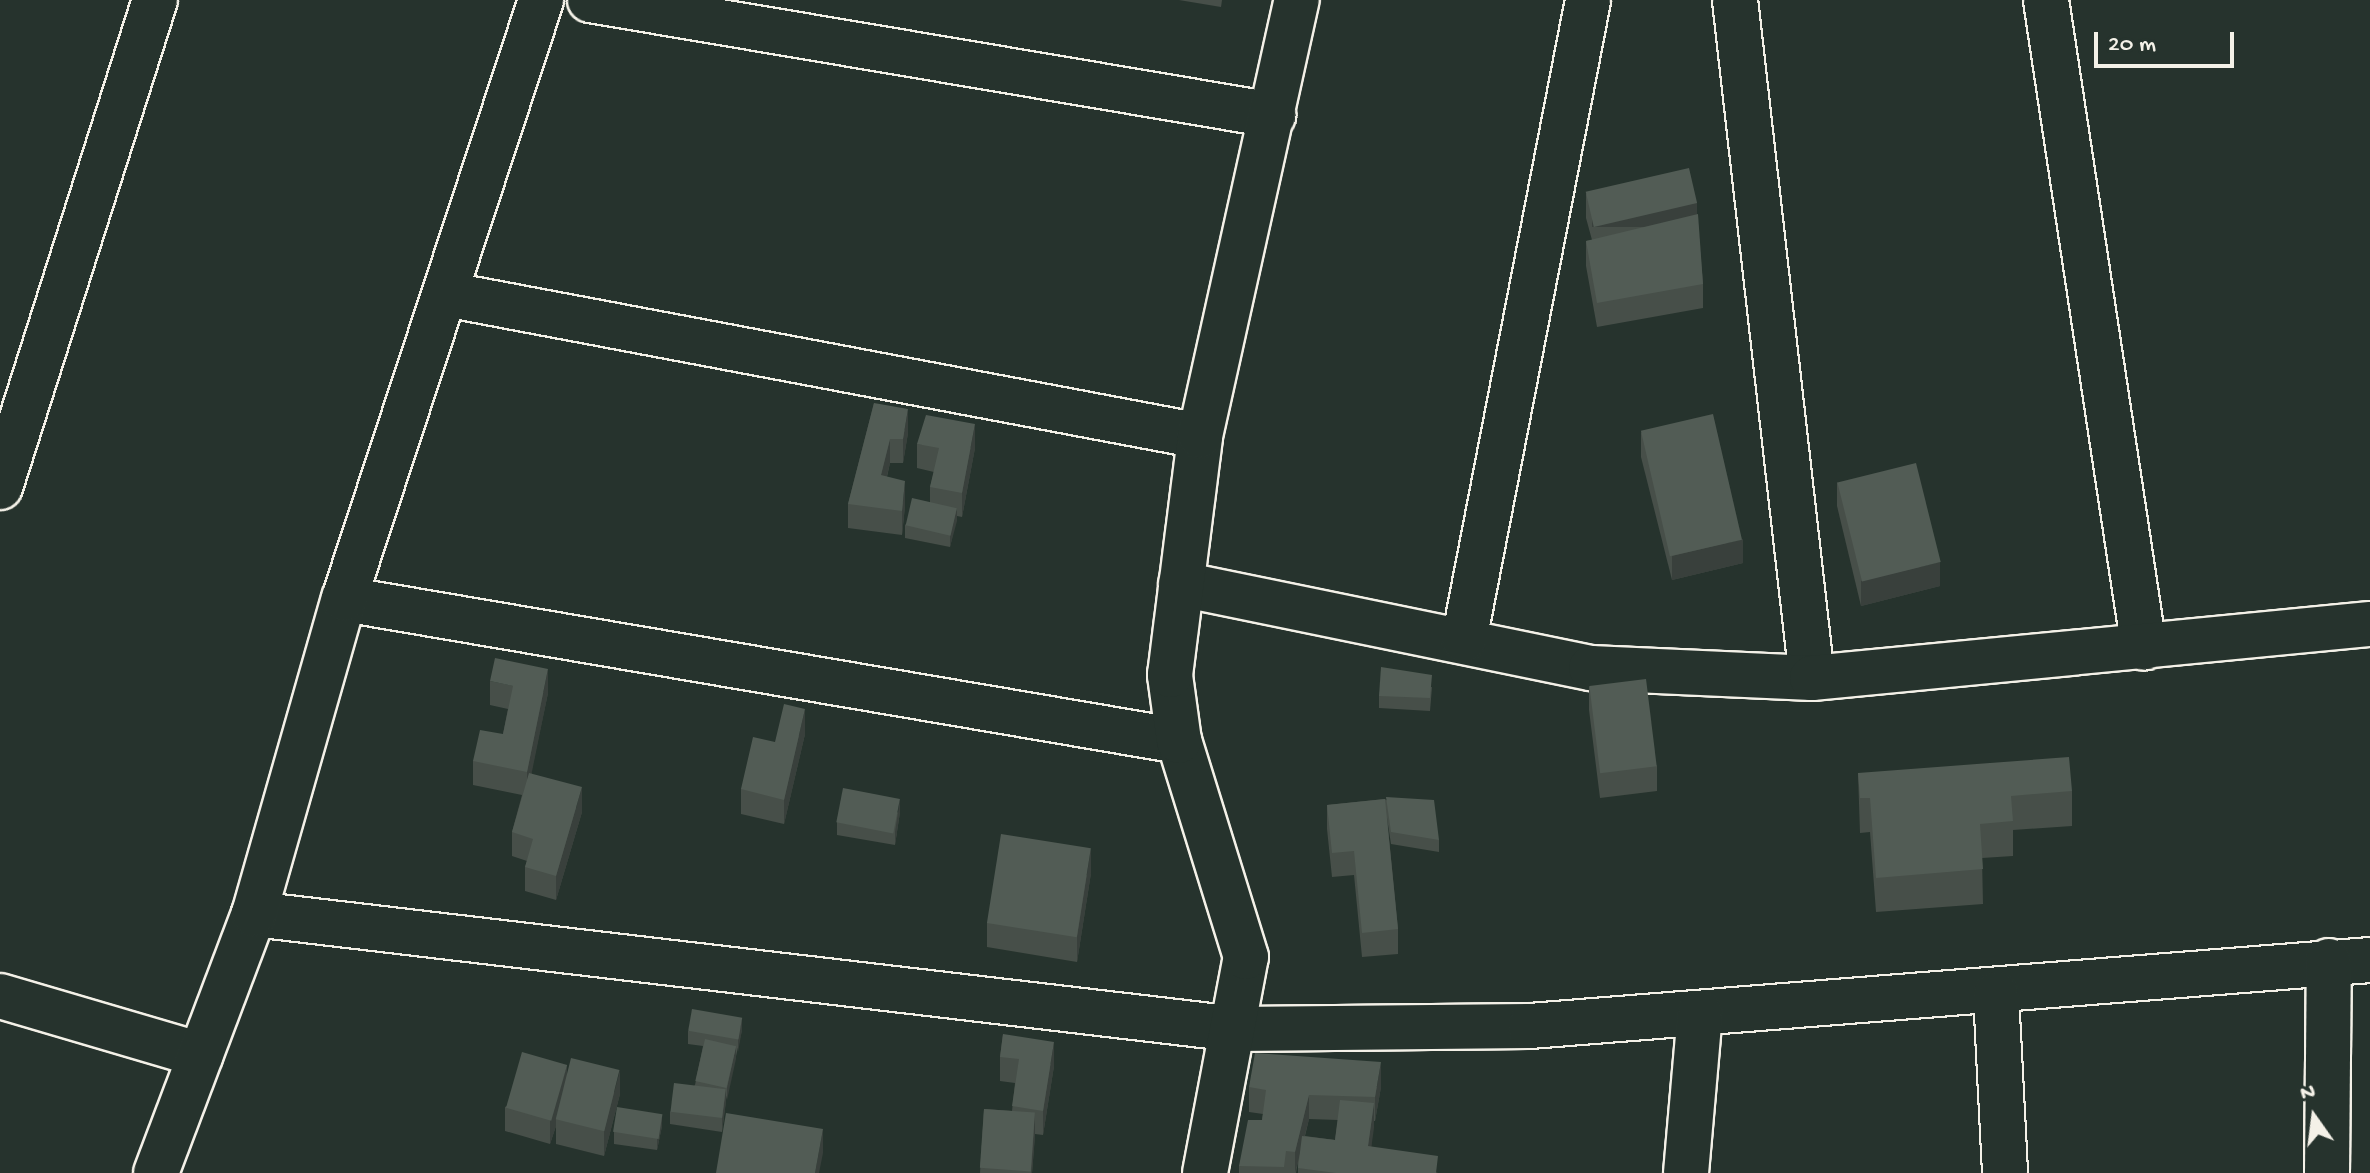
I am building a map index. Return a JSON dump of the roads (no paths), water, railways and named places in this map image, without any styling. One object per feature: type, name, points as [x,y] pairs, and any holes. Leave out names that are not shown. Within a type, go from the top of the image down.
[{"type":"street","points":[[0,487],[155,0]]},
{"type":"street","points":[[156,1173],[254,914],[344,599],[541,0]]},
{"type":"street","points":[[590,0],[1273,115]]},
{"type":"street","points":[[1205,1173],[1236,1029],[1244,939],[1179,741],[1170,675],[1200,436],[1297,0]]},
{"type":"street","points":[[1464,640],[1588,0]]},
{"type":"street","points":[[1735,0],[1812,678]]},
{"type":"street","points":[[2046,0],[2144,648]]},
{"type":"street","points":[[445,294],[1200,436]]},
{"type":"street","points":[[1181,584],[1591,668],[1812,678],[2370,624]]},
{"type":"street","points":[[344,599],[1179,741]]},
{"type":"street","points":[[254,914],[1236,1029],[1530,1026],[1996,994],[2350,961],[2327,1173]]},
{"type":"street","points":[[1996,994],[2005,1173]]},
{"type":"street","points":[[0,996],[201,1055]]},
{"type":"street","points":[[1686,1173],[1700,1014]]}]
